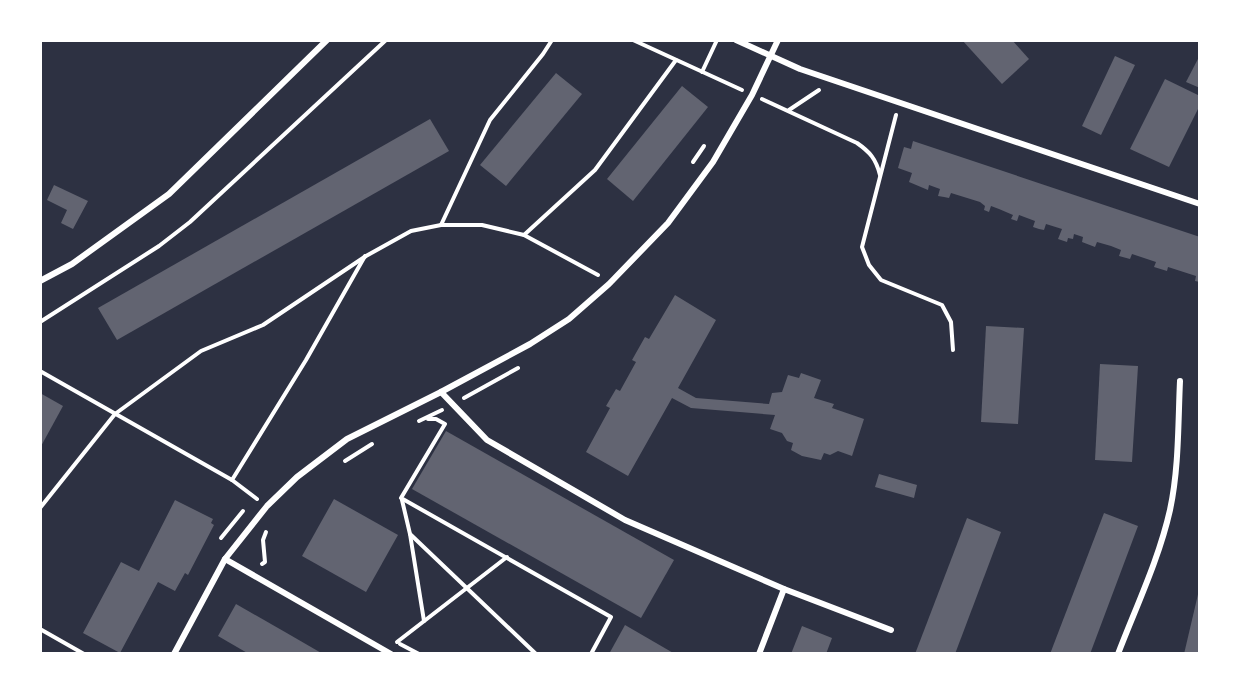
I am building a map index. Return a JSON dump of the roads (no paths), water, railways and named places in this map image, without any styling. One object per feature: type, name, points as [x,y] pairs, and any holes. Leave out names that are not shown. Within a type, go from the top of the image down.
[{"type":"street","points":[[40,281],[72,264],[169,194],[327,40]]},
{"type":"street","points":[[736,40],[800,69],[1200,204]]},
{"type":"street","points":[[174,654],[225,559],[267,506],[297,477],[347,439],[441,392],[569,320],[609,284],[668,223],[713,162],[752,95],[778,40]]},
{"type":"street","points":[[1118,654],[1153,563],[1169,511],[1176,473],[1180,381]]},
{"type":"street","points":[[441,392],[487,440],[625,520],[784,589],[891,630]]},
{"type":"street","points":[[225,559],[392,654]]},
{"type":"street","points":[[759,654],[784,589]]}]
